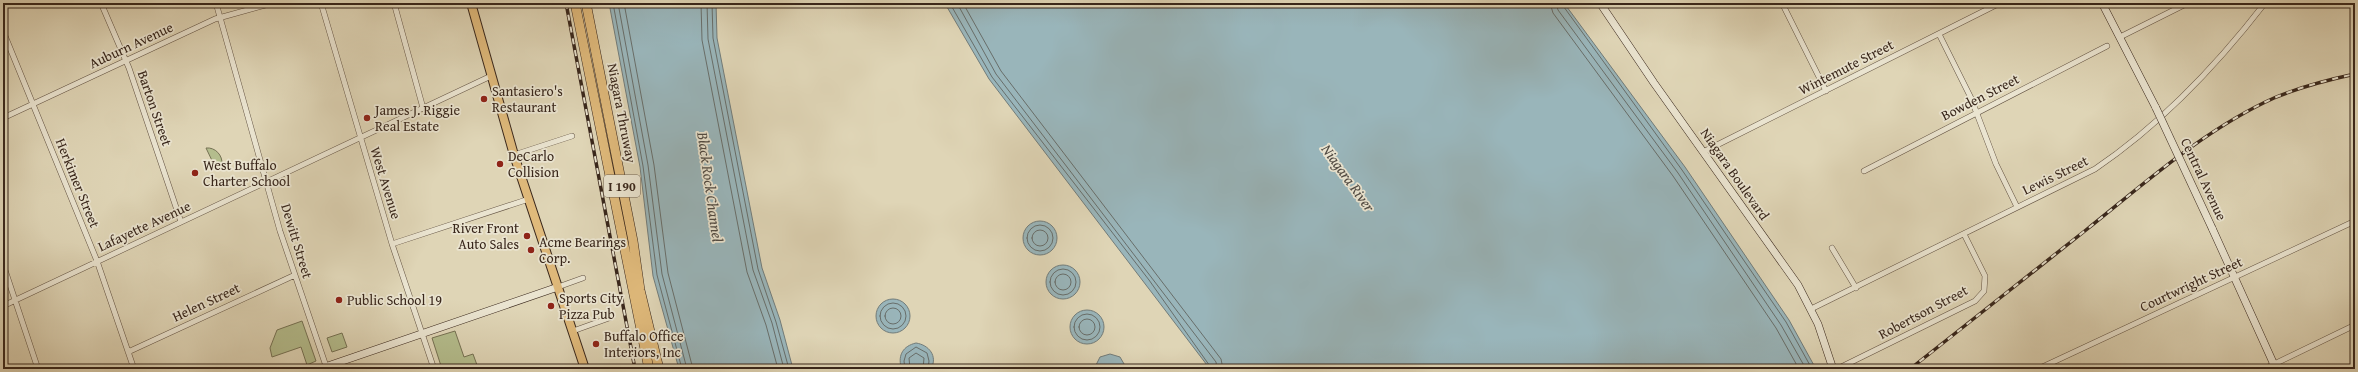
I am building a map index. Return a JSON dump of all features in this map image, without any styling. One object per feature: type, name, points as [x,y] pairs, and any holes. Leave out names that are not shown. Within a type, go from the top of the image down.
[{"type":"highway","name":"Niagara Thruway","points":[[575,3],[649,369]]},
{"type":"highway","name":"Niagara Thruway","points":[[586,3],[633,241],[640,290],[659,369]]},
{"type":"main road","points":[[471,3],[514,155],[585,369]]},
{"type":"main road","name":"Niagara Boulevard","points":[[1600,3],[1703,152],[1798,285],[1811,309],[1833,369]]},
{"type":"main road","name":"Central Avenue","points":[[2102,3],[2156,108],[2275,367]]},
{"type":"main road","points":[[324,368],[558,286]]},
{"type":"street","name":"Barton Street","points":[[101,3],[107,20],[126,61],[181,222]]},
{"type":"street","name":"Dewitt Street","points":[[216,3],[267,182],[324,368]]},
{"type":"street","name":"Auburn Avenue","points":[[3,118],[220,18],[273,3]]},
{"type":"street","name":"West Avenue","points":[[321,3],[359,138],[392,244],[434,369]]},
{"type":"street","points":[[394,3],[423,108]]},
{"type":"street","points":[[1782,3],[1826,91]]},
{"type":"street","name":"Wintemute Street","points":[[1703,152],[2000,3]]},
{"type":"street","points":[[2120,37],[2188,3]]},
{"type":"street","name":"Lewis Street","points":[[1811,309],[2095,169],[2124,150],[2184,96],[2265,3]]},
{"type":"street","name":"Herkimer Street","points":[[3,33],[97,261],[134,369]]},
{"type":"street","points":[[1939,34],[1977,111],[1994,159],[2017,207]]},
{"type":"street","name":"Bowden Street","points":[[1864,171],[1977,111],[2107,46]]},
{"type":"street","name":"Lafayette Avenue","points":[[3,306],[491,76]]},
{"type":"street","points":[[514,155],[572,136]]},
{"type":"street","points":[[392,244],[528,198]]},
{"type":"street","name":"Courtwright Street","points":[[2038,369],[2355,221]]},
{"type":"street","name":"Robertson Street","points":[[1837,369],[1974,301],[1984,291],[1985,276],[1964,234]]},
{"type":"street","points":[[1832,248],[1856,288]]},
{"type":"street","points":[[3,264],[38,369]]},
{"type":"street","name":"Helen Street","points":[[128,352],[295,275]]},
{"type":"street","points":[[558,286],[582,278]]},
{"type":"street","points":[[573,331],[612,317]]},
{"type":"street","points":[[2264,369],[2275,367],[2355,325]]},
{"type":"green space","points":[[206,148],[215,150],[220,155],[222,165],[217,171]]},
{"type":"green space","points":[[302,321],[316,361],[307,365],[301,347],[272,357],[270,348],[277,330]]},
{"type":"green space","points":[[455,331],[464,357],[473,354],[477,365],[466,369],[442,369],[432,338]]},
{"type":"green space","points":[[342,333],[347,347],[332,352],[327,338]]},
{"type":"water","name":"Black Rock Channel","points":[[609,3],[716,3],[717,38],[762,268],[780,320],[793,369],[679,369],[653,276],[640,167]]},
{"type":"water","name":"Niagara River","points":[[948,3],[1564,3],[1685,167],[1789,320],[1816,369],[1210,369],[989,79],[947,7]]},
{"type":"water","points":[[1040,221],[1052,226],[1057,238],[1052,250],[1040,255],[1028,250],[1023,238],[1028,226]]},
{"type":"water","points":[[1063,265],[1075,270],[1080,282],[1075,294],[1063,299],[1051,294],[1046,282],[1051,270]]},
{"type":"water","points":[[890,299],[896,299],[905,304],[909,310],[909,322],[905,328],[896,333],[890,333],[881,328],[876,319],[876,313],[881,304]]},
{"type":"water","points":[[1087,310],[1099,315],[1104,327],[1099,339],[1087,344],[1075,339],[1070,327],[1075,315]]},
{"type":"water","points":[[916,343],[925,346],[931,352],[933,356],[933,364],[931,369],[901,367],[900,359],[902,352],[908,346]]},
{"type":"water","points":[[1110,354],[1120,357],[1127,369],[1094,369],[1100,357]]},
{"type":"railway","points":[[566,3],[635,369]]},
{"type":"railway","points":[[1910,369],[2176,158],[2224,125],[2274,98],[2294,90],[2355,74]]},
{"type":"place","name":"Santasiero's Restaurant","points":[[484,99]]},
{"type":"place","name":"James J. Riggie Real Estate","points":[[367,118]]},
{"type":"place","name":"DeCarlo Collision","points":[[500,164]]},
{"type":"place","name":"West Buffalo Charter School","points":[[195,173]]},
{"type":"place","name":"River Front Auto Sales","points":[[527,236]]},
{"type":"place","name":"Acme Bearings Corp.","points":[[531,250]]},
{"type":"place","name":"Public School 19","points":[[339,300]]},
{"type":"place","name":"Sports City Pizza Pub","points":[[551,306]]},
{"type":"place","name":"Buffalo Office Interiors, Inc","points":[[596,344]]}]
